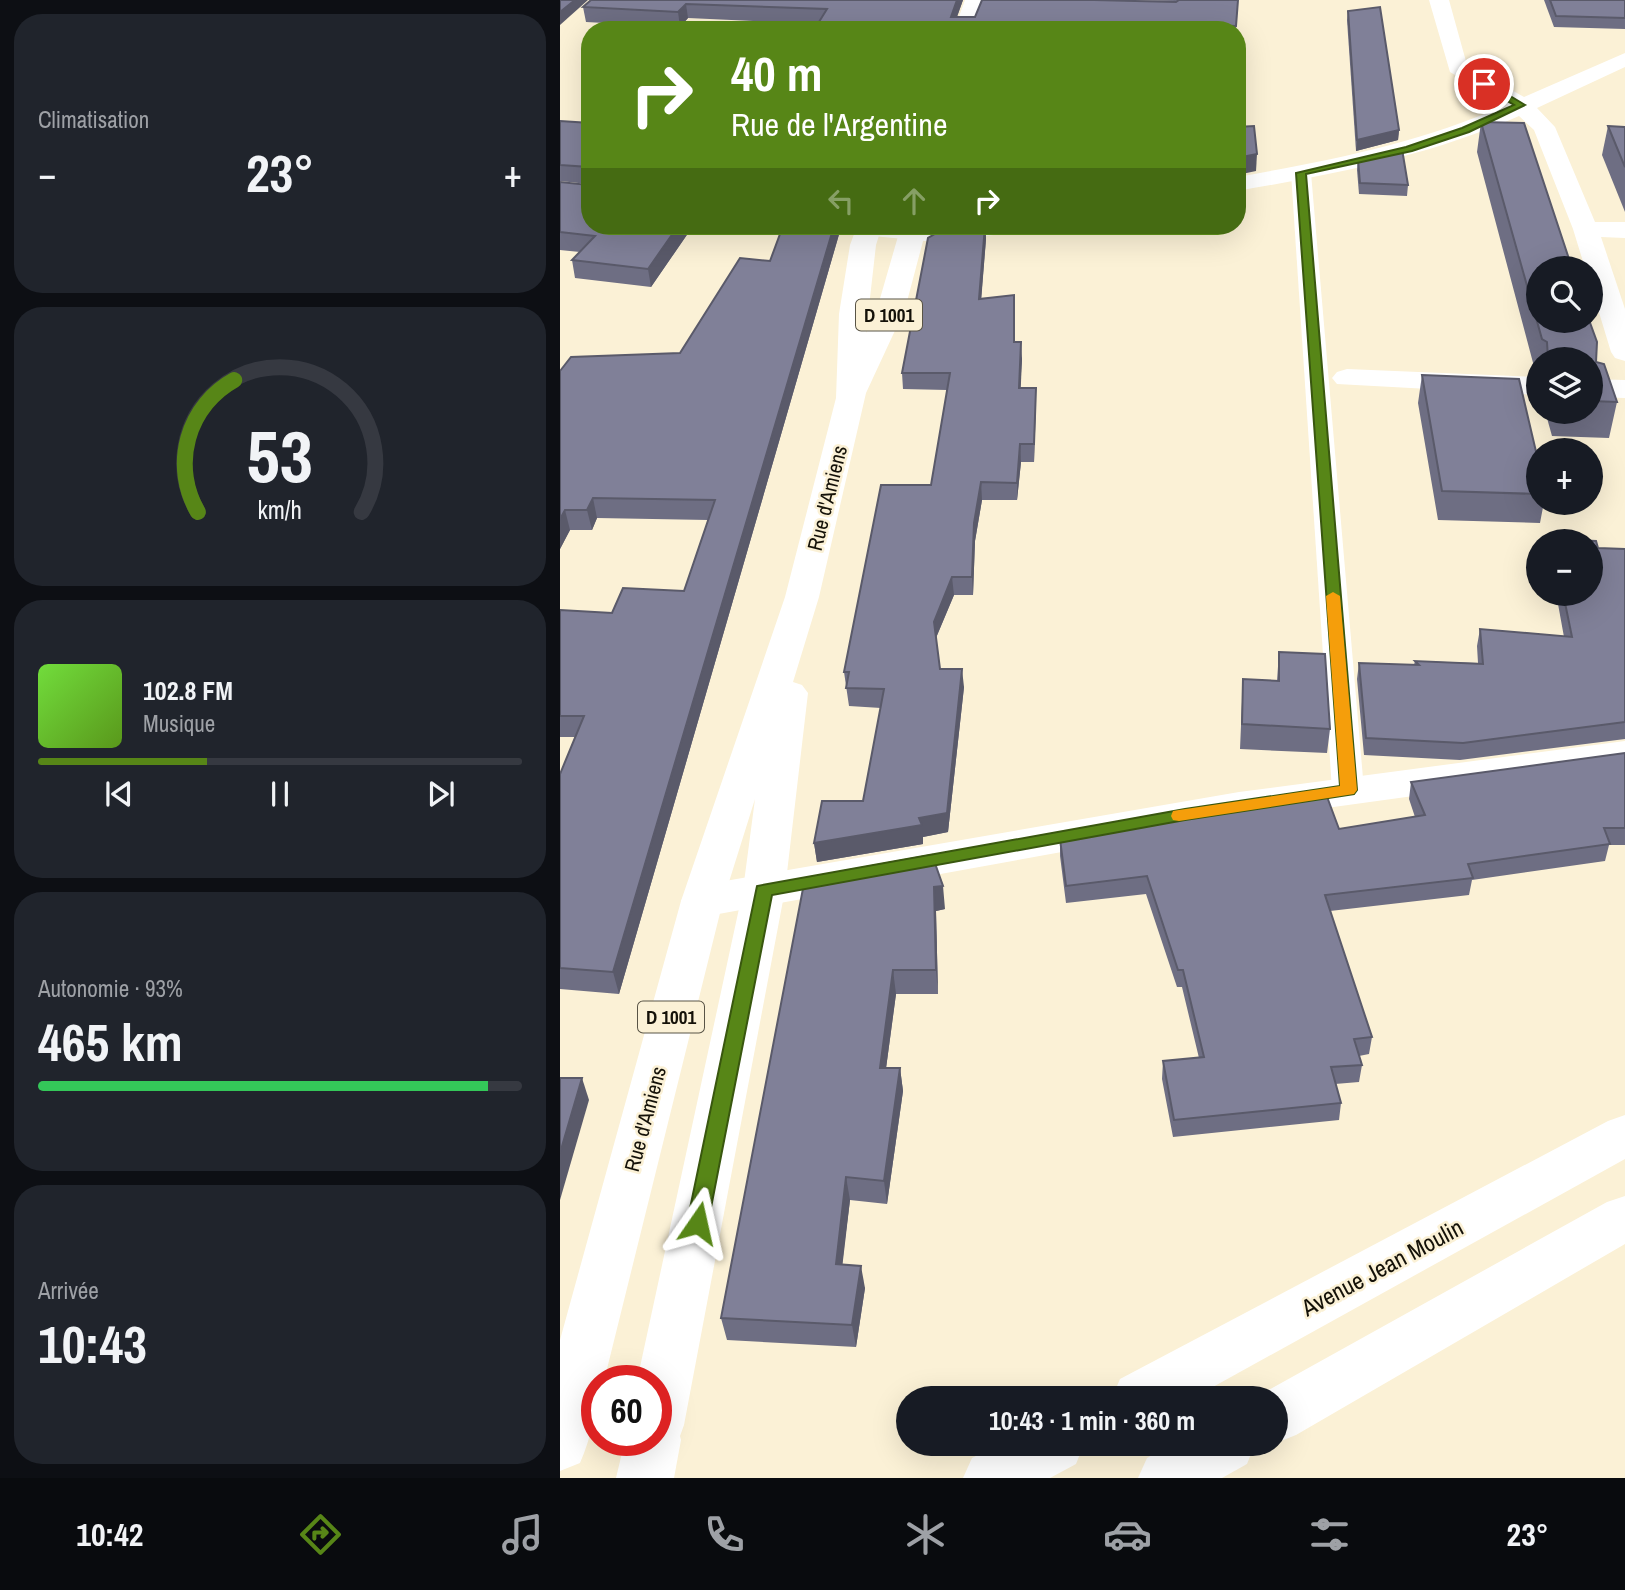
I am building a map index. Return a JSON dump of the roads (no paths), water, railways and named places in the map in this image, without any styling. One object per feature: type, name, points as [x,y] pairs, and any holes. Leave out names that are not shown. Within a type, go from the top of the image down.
[{"type":"street","points":[[1439,0],[1457,68],[1521,105],[1533,114],[1550,136],[1586,229],[1622,335]]},
{"type":"street","points":[[969,21],[978,4]]},
{"type":"street","points":[[1246,182],[1301,173],[1418,146],[1465,130],[1625,59]]},
{"type":"street","points":[[1586,229],[1625,230]]},
{"type":"street","name":"Rue d'Amiens","points":[[851,398],[853,314],[863,235]]},
{"type":"street","name":"Rue d'Amiens","points":[[560,1443],[702,901],[802,597],[851,398],[891,309],[911,235]]},
{"type":"street","points":[[1346,378],[1526,386]]},
{"type":"street","points":[[1603,388],[1625,389]]},
{"type":"street","name":"Rue d'Amiens","points":[[668,1365],[764,890],[802,597]]},
{"type":"street","points":[[702,901],[1185,815],[1348,790],[1625,754]]},
{"type":"street","name":"Avenue Jean Moulin","points":[[1162,1386],[1625,1135]]},
{"type":"street","points":[[1288,1409],[1625,1218]]},
{"type":"street","points":[[645,1478],[650,1456]]},
{"type":"street","points":[[992,1478],[1033,1456]]},
{"type":"street","points":[[1167,1478],[1206,1456]]},
{"type":"lane","points":[[1301,173],[1348,790]]}]
